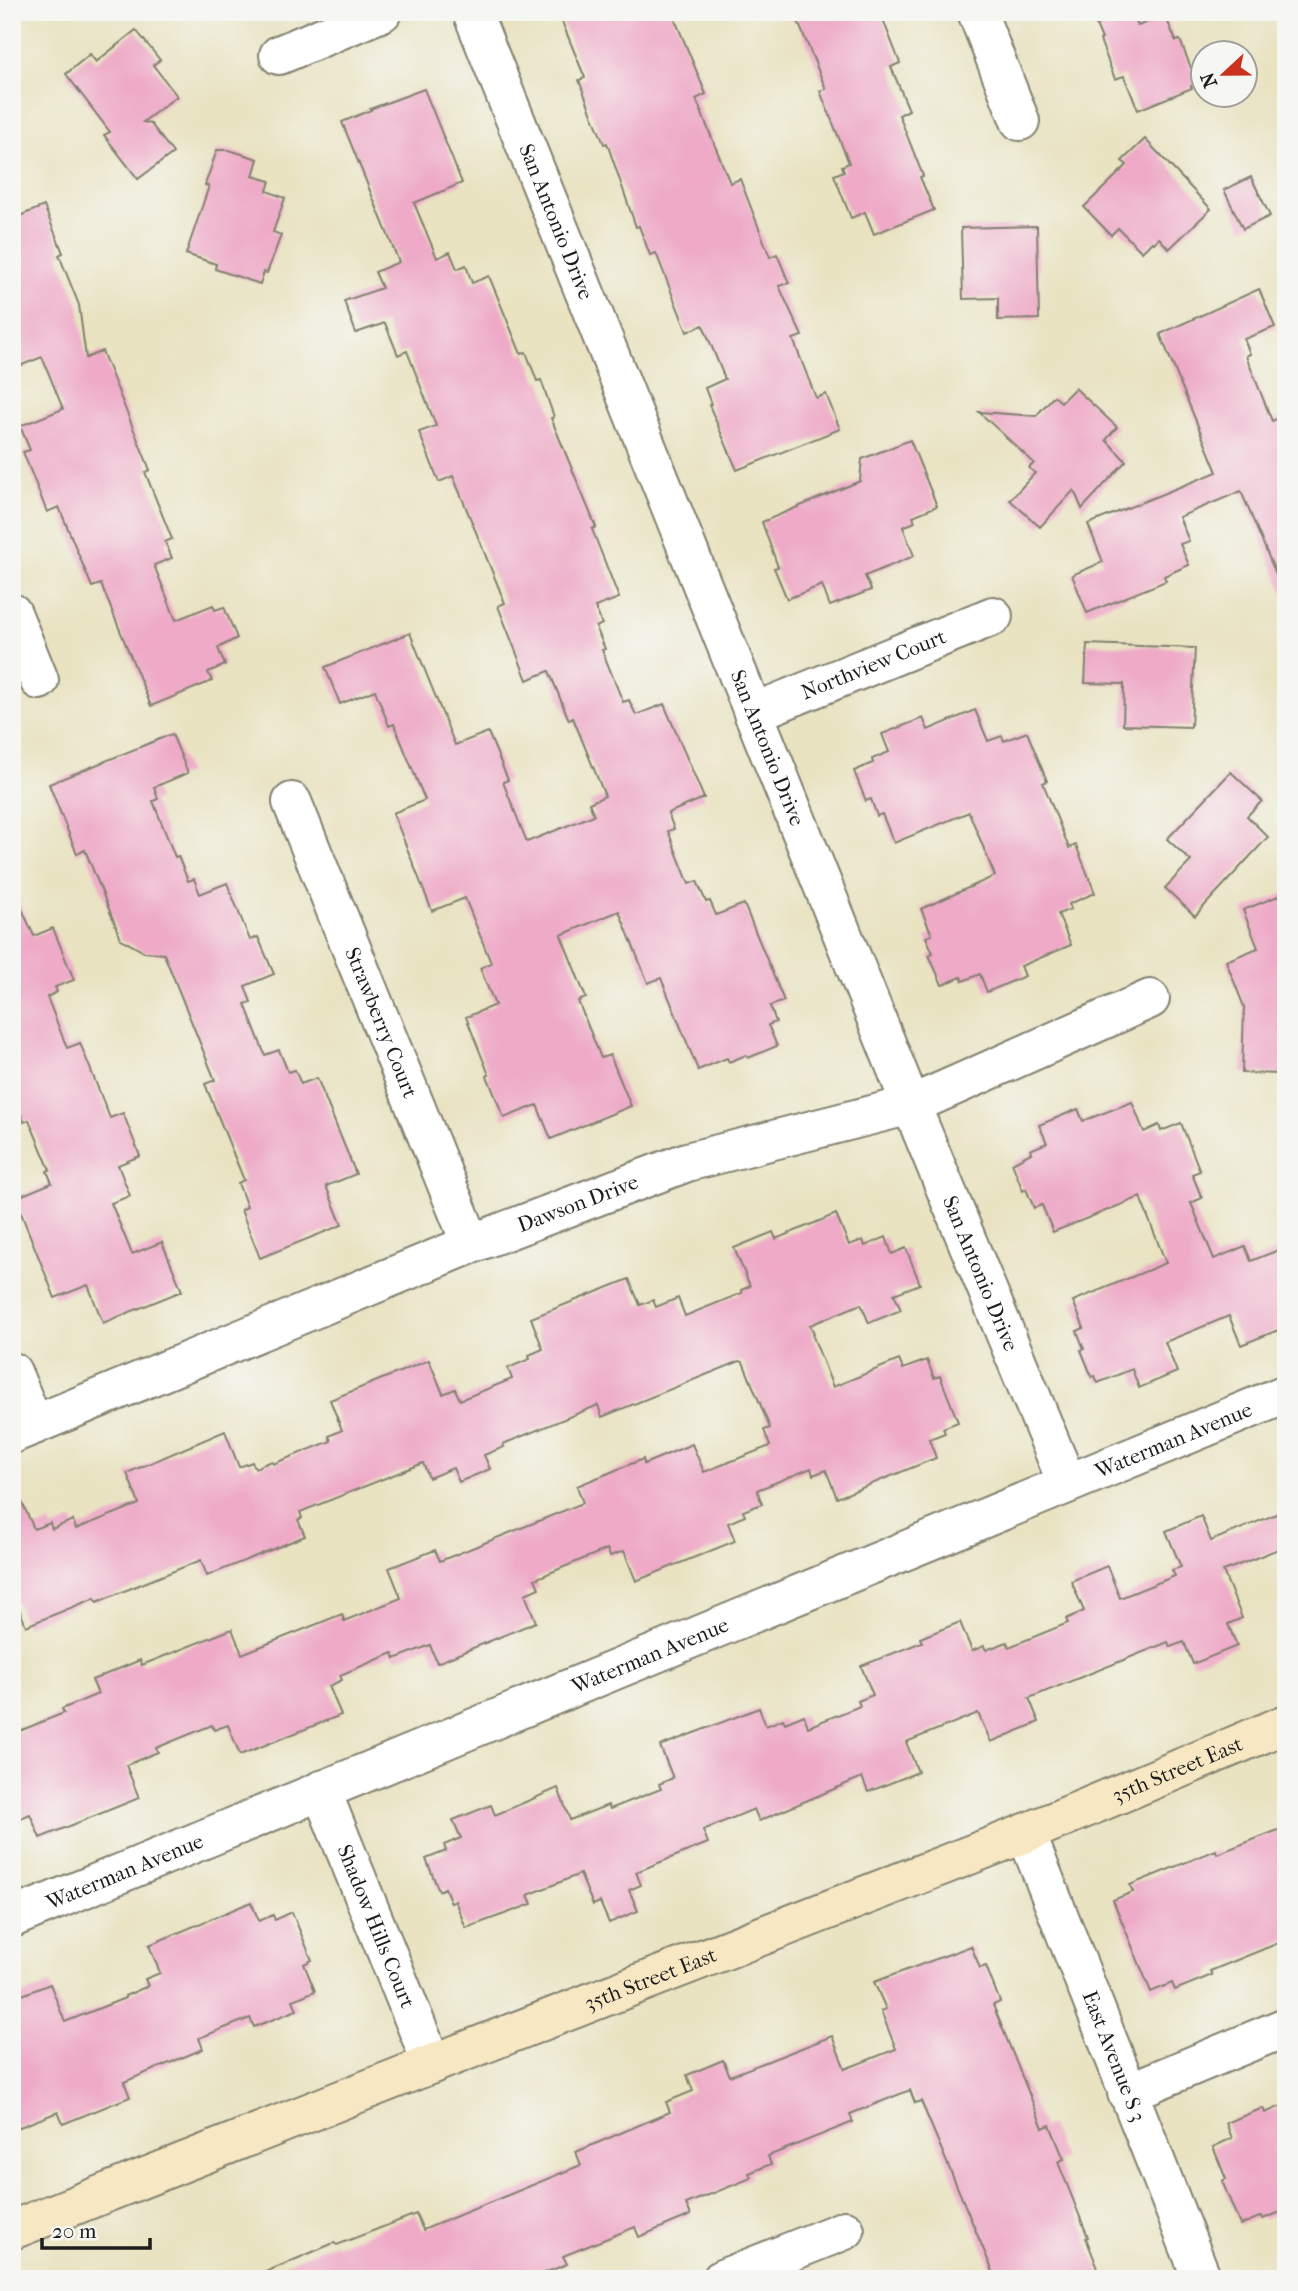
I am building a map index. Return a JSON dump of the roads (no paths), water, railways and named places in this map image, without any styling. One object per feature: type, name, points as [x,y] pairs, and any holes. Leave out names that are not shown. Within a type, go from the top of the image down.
[{"type":"street","points":[[279,55],[382,12]]},
{"type":"street","name":"San Antonio Drive","points":[[472,12],[911,1105],[1068,1483]]},
{"type":"street","points":[[977,12],[1020,121]]},
{"type":"street","points":[[12,613],[39,680]]},
{"type":"street","name":"Northview Court","points":[[753,713],[993,616]]},
{"type":"street","name":"Strawberry Court","points":[[292,802],[471,1244]]},
{"type":"street","name":"Dawson Drive","points":[[23,1430],[471,1244],[687,1162],[911,1105],[1150,999]]},
{"type":"street","points":[[12,1372],[23,1430]]},
{"type":"street","name":"Waterman Avenue","points":[[12,1918],[1286,1394]]},
{"type":"street","name":"35th Street East","points":[[12,2230],[1026,1833],[1286,1724]]},
{"type":"street","name":"Shadow Hills Court","points":[[321,1790],[432,2064]]},
{"type":"street","name":"East Avenue S 3","points":[[1026,1833],[1202,2279]]},
{"type":"street","points":[[1127,2093],[1286,2027]]},
{"type":"street","points":[[722,2279],[845,2230]]}]
